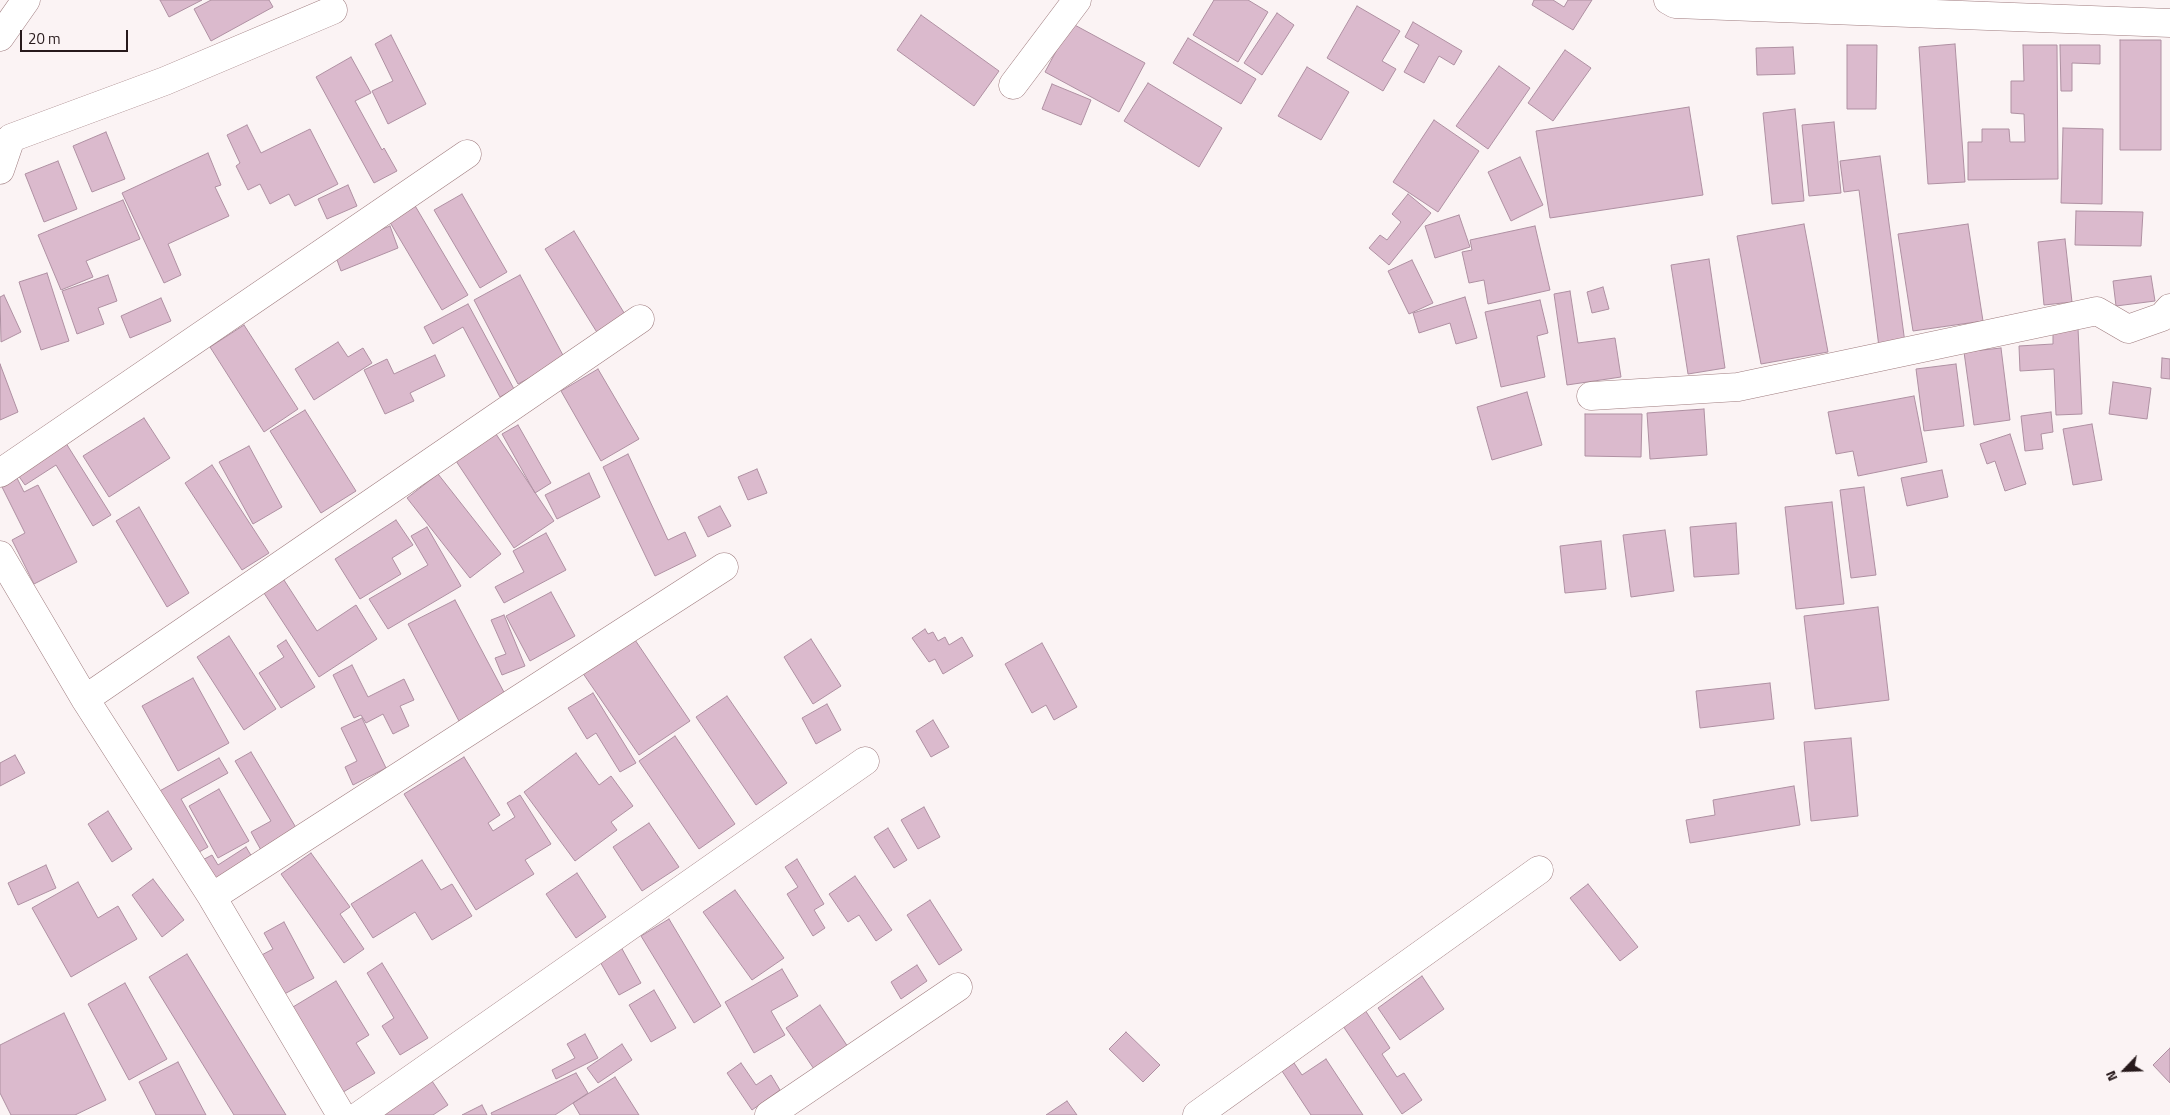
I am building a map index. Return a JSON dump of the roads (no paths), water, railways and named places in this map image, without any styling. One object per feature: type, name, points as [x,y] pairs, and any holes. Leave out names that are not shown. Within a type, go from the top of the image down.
[{"type":"main road","points":[[0,37],[26,0]]},
{"type":"main road","points":[[1013,84],[1077,0]]},
{"type":"main road","points":[[1668,0],[1675,4],[2170,23]]},
{"type":"main road","points":[[0,170],[11,138],[165,81],[332,10]]},
{"type":"main road","points":[[0,473],[467,154]]},
{"type":"main road","points":[[1591,396],[1738,387],[2097,311],[2128,329],[2162,317],[2170,308]]},
{"type":"main road","points":[[86,699],[640,319]]},
{"type":"main road","points":[[0,555],[86,699],[212,896],[341,1115]]},
{"type":"main road","points":[[212,896],[724,567]]},
{"type":"main road","points":[[360,1115],[865,761]]},
{"type":"main road","points":[[1197,1115],[1539,870]]},
{"type":"main road","points":[[769,1115],[958,987]]}]
